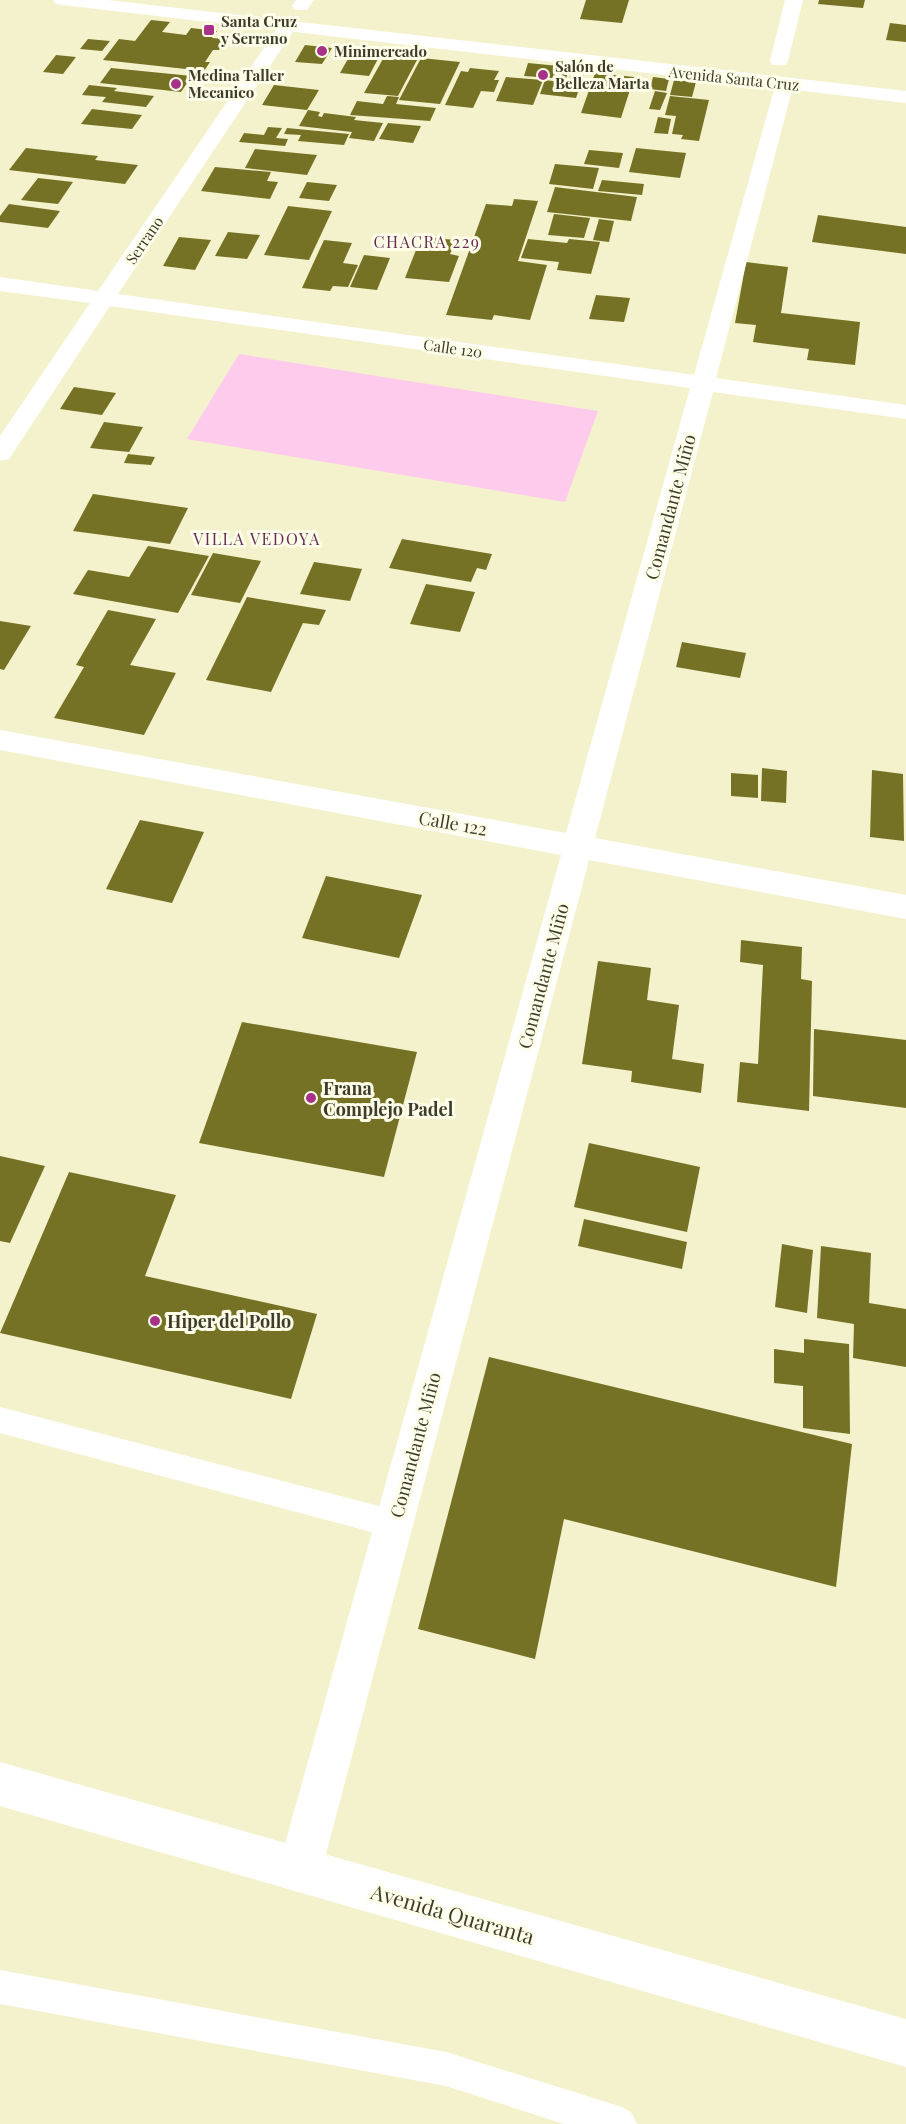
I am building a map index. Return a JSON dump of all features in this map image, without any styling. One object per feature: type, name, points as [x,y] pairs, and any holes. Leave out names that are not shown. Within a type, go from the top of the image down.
[{"type":"main road","name":"Avenida Santa Cruz","points":[[62,0],[287,27],[783,67],[906,97]]},
{"type":"main road","name":"Comandante Miño","points":[[300,1869],[704,384],[783,67],[794,0]]},
{"type":"main road","points":[[278,4],[303,3],[324,9]]},
{"type":"main road","name":"Serrano","points":[[0,454],[287,27]]},
{"type":"main road","name":"Calle 120","points":[[0,284],[906,412]]},
{"type":"main road","name":"Calle 122","points":[[0,740],[906,907]]},
{"type":"main road","name":"Avenida Quaranta","points":[[0,1784],[906,2043]]},
{"type":"lane","points":[[0,1420],[394,1524]]},
{"type":"lane","points":[[0,1988],[446,2069],[619,2124]]},
{"type":"shaded area","points":[[239,354],[598,411],[565,502],[187,439]]},
{"type":"building","points":[[586,0],[629,0],[622,23],[580,19]]},
{"type":"building","points":[[819,0],[865,0],[863,8],[818,4]]},
{"type":"building","points":[[151,20],[170,22],[162,32],[186,35],[191,28],[217,31],[212,38],[226,39],[219,50],[213,50],[205,62],[210,62],[204,71],[103,60],[119,39],[135,41]]},
{"type":"building","points":[[890,23],[906,25],[906,42],[886,40]]},
{"type":"building","points":[[88,39],[110,41],[102,51],[80,49]]},
{"type":"building","points":[[305,45],[332,48],[322,64],[295,62]]},
{"type":"building","points":[[353,50],[381,53],[369,76],[340,73]]},
{"type":"building","points":[[56,55],[76,57],[63,74],[43,72]]},
{"type":"building","points":[[384,57],[417,60],[398,96],[364,93]]},
{"type":"building","points":[[421,58],[460,62],[440,104],[399,100]]},
{"type":"building","points":[[528,63],[569,67],[566,79],[524,76]]},
{"type":"building","points":[[111,68],[192,76],[181,92],[100,83]]},
{"type":"building","points":[[470,68],[499,71],[494,80],[499,80],[494,92],[481,91],[473,108],[445,105],[461,71],[468,72]]},
{"type":"building","points":[[571,73],[584,75],[576,98],[540,94],[545,80],[568,83]]},
{"type":"building","points":[[595,73],[634,77],[621,118],[581,113]]},
{"type":"building","points":[[506,77],[543,80],[533,105],[496,101]]},
{"type":"building","points":[[653,77],[669,79],[666,91],[650,89]]},
{"type":"building","points":[[674,80],[696,82],[692,97],[670,95]]},
{"type":"building","points":[[89,85],[154,96],[146,107],[102,102],[106,97],[82,95]]},
{"type":"building","points":[[274,85],[319,90],[307,110],[262,105]]},
{"type":"building","points":[[655,91],[667,93],[660,110],[649,109]]},
{"type":"building","points":[[387,96],[399,97],[396,104],[436,108],[430,121],[350,115],[357,101],[383,104]]},
{"type":"building","points":[[670,96],[709,100],[699,141],[681,139],[683,135],[672,134],[676,116],[665,115]]},
{"type":"building","points":[[92,109],[142,115],[132,129],[81,124]]},
{"type":"building","points":[[308,110],[320,112],[318,116],[322,117],[324,113],[356,117],[354,120],[383,123],[374,141],[349,138],[352,132],[299,126]]},
{"type":"building","points":[[658,117],[671,119],[668,134],[654,133]]},
{"type":"building","points":[[388,123],[421,126],[413,143],[379,139]]},
{"type":"building","points":[[268,127],[282,128],[276,138],[288,139],[285,146],[239,142],[244,133],[264,135]]},
{"type":"building","points":[[287,128],[349,134],[344,145],[298,141],[301,135],[284,134]]},
{"type":"building","points":[[26,148],[98,156],[95,160],[138,165],[125,184],[9,170]]},
{"type":"building","points":[[636,148],[686,153],[680,178],[629,172]]},
{"type":"building","points":[[255,149],[317,155],[307,175],[245,168]]},
{"type":"building","points":[[589,150],[623,153],[619,168],[584,164]]},
{"type":"building","points":[[555,164],[599,168],[593,189],[549,184]]},
{"type":"building","points":[[215,167],[271,172],[267,181],[278,182],[270,199],[201,191]]},
{"type":"building","points":[[38,178],[73,182],[58,204],[21,200]]},
{"type":"building","points":[[602,180],[644,184],[642,195],[598,191]]},
{"type":"building","points":[[307,182],[337,185],[329,201],[299,198]]},
{"type":"building","points":[[555,187],[637,197],[631,221],[547,212]]},
{"type":"building","points":[[514,199],[538,201],[518,261],[547,265],[530,320],[494,315],[492,320],[446,315],[486,204],[512,206]]},
{"type":"building","points":[[9,204],[60,211],[48,228],[0,222],[0,216]]},
{"type":"building","points":[[288,206],[332,211],[309,260],[264,255]]},
{"type":"building","points":[[554,214],[590,218],[584,238],[548,235]]},
{"type":"building","points":[[818,215],[906,227],[906,254],[812,242]]},
{"type":"building","points":[[599,219],[614,221],[609,242],[593,240]]},
{"type":"building","points":[[228,232],[260,235],[247,259],[215,256]]},
{"type":"building","points":[[179,237],[211,240],[195,270],[163,266]]},
{"type":"building","points":[[433,238],[456,240],[450,254],[459,256],[449,282],[405,278],[416,250],[428,251]]},
{"type":"building","points":[[528,239],[567,243],[569,239],[600,242],[591,274],[557,270],[559,262],[521,258]]},
{"type":"building","points":[[324,240],[352,243],[343,263],[358,265],[348,287],[333,286],[330,291],[302,288]]},
{"type":"building","points":[[364,255],[390,258],[377,290],[350,287]]},
{"type":"building","points":[[746,262],[788,267],[781,313],[860,322],[855,365],[807,360],[809,349],[753,342],[756,325],[735,323]]},
{"type":"building","points":[[596,295],[630,298],[624,322],[589,319]]},
{"type":"building","points":[[74,387],[116,393],[102,415],[60,409]]},
{"type":"building","points":[[104,422],[143,427],[129,452],[90,448]]},
{"type":"building","points":[[128,454],[155,457],[151,465],[124,463]]},
{"type":"building","points":[[93,494],[188,508],[170,544],[73,531]]},
{"type":"building","points":[[402,539],[492,554],[486,570],[477,568],[471,582],[389,568]]},
{"type":"building","points":[[148,546],[209,556],[178,613],[73,594],[88,570],[129,577]]},
{"type":"building","points":[[213,553],[261,561],[240,603],[191,595]]},
{"type":"building","points":[[314,562],[362,569],[350,601],[300,594]]},
{"type":"building","points":[[426,584],[475,592],[460,632],[410,624]]},
{"type":"building","points":[[247,597],[326,610],[319,625],[303,623],[271,692],[206,680]]},
{"type":"building","points":[[108,610],[156,619],[130,665],[176,673],[144,735],[54,718],[84,667],[76,665]]},
{"type":"building","points":[[0,621],[31,626],[4,670],[0,669]]},
{"type":"building","points":[[682,642],[746,653],[740,678],[676,667]]},
{"type":"building","points":[[762,768],[787,771],[786,803],[761,801]]},
{"type":"building","points":[[872,770],[903,774],[904,841],[870,837]]},
{"type":"building","points":[[731,773],[758,775],[758,798],[731,796]]},
{"type":"building","points":[[140,820],[204,832],[172,903],[106,889]]},
{"type":"building","points":[[326,876],[422,895],[399,958],[302,938]]},
{"type":"building","points":[[741,940],[802,947],[801,979],[812,981],[809,1111],[737,1102],[740,1062],[758,1064],[763,965],[740,962]]},
{"type":"building","points":[[598,961],[651,968],[647,1000],[679,1005],[672,1059],[704,1064],[701,1093],[631,1082],[632,1071],[582,1064]]},
{"type":"building","name":"Frana Complejo Padel","points":[[242,1022],[417,1052],[384,1177],[199,1143]]},
{"type":"building","points":[[814,1029],[906,1040],[906,1108],[813,1096]]},
{"type":"building","points":[[589,1143],[700,1167],[687,1232],[574,1207]]},
{"type":"building","points":[[0,1156],[45,1166],[10,1243],[0,1241]]},
{"type":"building","points":[[69,1172],[176,1195],[145,1276],[317,1314],[291,1399],[0,1333]]},
{"type":"building","points":[[584,1219],[687,1242],[682,1269],[578,1246]]},
{"type":"building","points":[[782,1244],[813,1250],[807,1313],[775,1307]]},
{"type":"building","points":[[821,1246],[871,1253],[869,1303],[906,1309],[906,1367],[853,1358],[854,1324],[817,1318]]},
{"type":"building","points":[[804,1339],[849,1344],[850,1434],[803,1428],[803,1386],[774,1383],[774,1349],[804,1353]]},
{"type":"building","points":[[489,1357],[852,1444],[836,1587],[564,1519],[535,1659],[418,1629]]},
{"type":"place","name":"Santa Cruz y Serrano","points":[[209,30]]},
{"type":"place","name":"Minimercado","points":[[322,51]]},
{"type":"place","name":"Salón de Belleza Marta","points":[[543,75]]},
{"type":"place","name":"Medina Taller Mecanico","points":[[176,84]]},
{"type":"place","name":"Frana Complejo Padel","points":[[311,1098]]},
{"type":"place","name":"Hiper del Pollo","points":[[155,1321]]},
{"type":"district","name":"CHACRA 229","points":[[427,241]]},
{"type":"district","name":"VILLA VEDOYA","points":[[257,538]]}]
